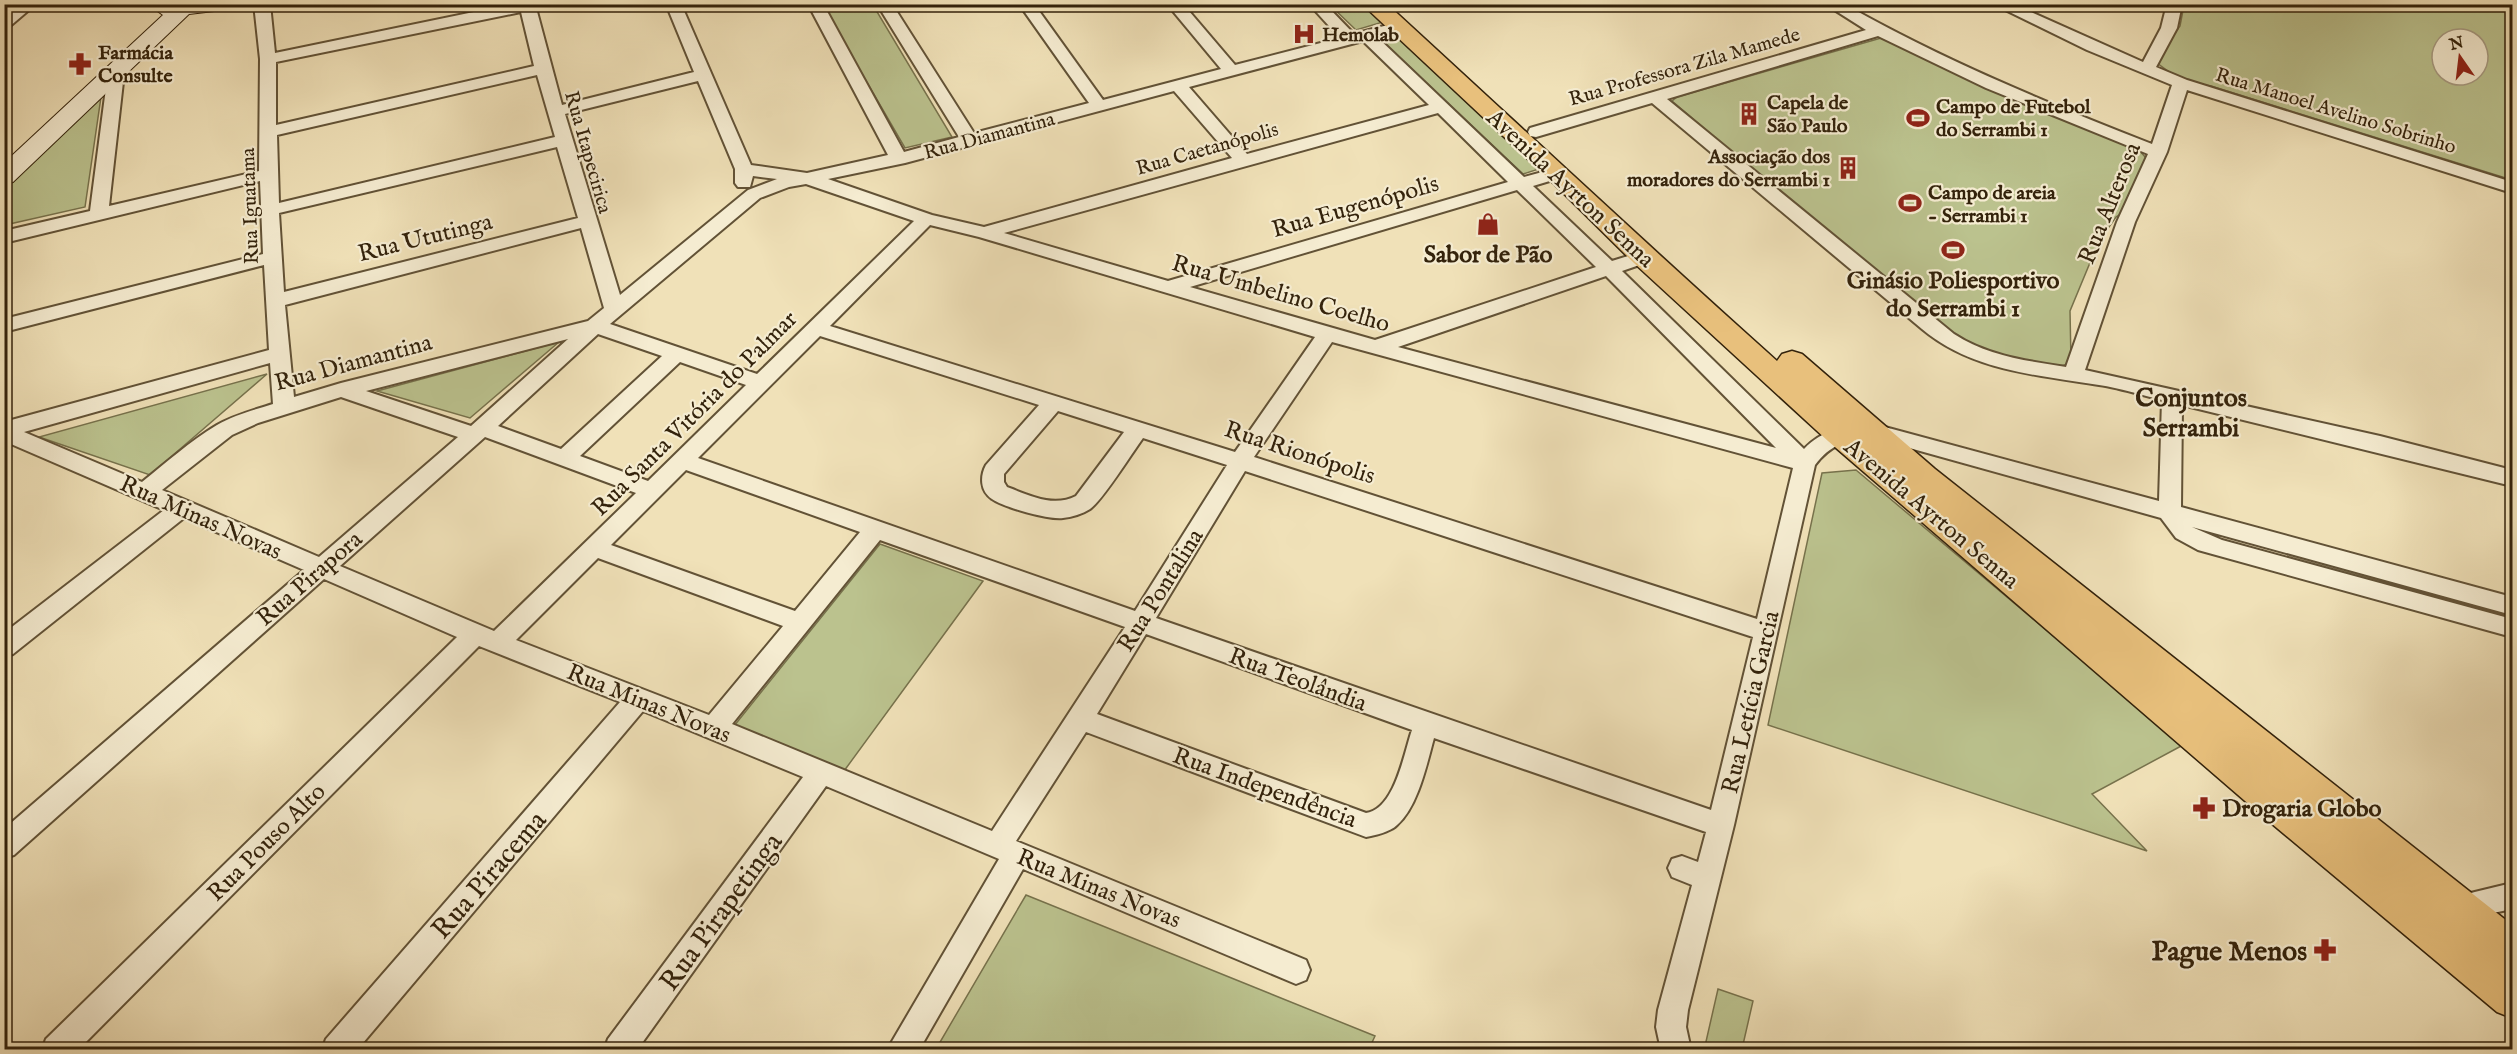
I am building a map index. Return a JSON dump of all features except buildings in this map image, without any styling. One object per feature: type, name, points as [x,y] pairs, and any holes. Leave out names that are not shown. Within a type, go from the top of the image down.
[{"type":"main road","points":[[4,155],[173,7],[223,4]]},
{"type":"main road","name":"Avenida Ayrton Senna","points":[[1373,4],[1397,16],[1536,132],[1694,289],[1854,432],[2273,801],[2512,997]]},
{"type":"main road","points":[[4,177],[116,73],[173,7]]},
{"type":"main road","name":"Avenida Ayrton Senna","points":[[1397,16],[1644,257],[1694,289]]},
{"type":"main road","name":"Avenida Ayrton Senna","points":[[1854,432],[2116,633],[2512,950]]},
{"type":"street","points":[[4,24],[29,4]]},
{"type":"street","name":"Rua Iguatama","points":[[262,4],[268,59],[268,174],[275,302],[278,354],[285,406]]},
{"type":"street","points":[[673,4],[744,169],[745,201]]},
{"type":"street","points":[[815,4],[899,159]]},
{"type":"street","points":[[884,4],[969,139]]},
{"type":"street","points":[[1026,4],[1099,105]]},
{"type":"street","points":[[1174,4],[1231,70]]},
{"type":"street","points":[[1316,4],[1442,107],[1804,463],[1821,444],[1854,432],[2170,512],[2512,606]]},
{"type":"street","points":[[1832,4],[1879,31],[2033,103],[2158,152]]},
{"type":"street","name":"Rua Manoel Avelino Sobrinho","points":[[2000,4],[2181,83],[2512,188]]},
{"type":"street","points":[[2147,70],[2169,28],[2175,4]]},
{"type":"street","points":[[268,59],[527,5]]},
{"type":"street","name":"Rua Itapecirica","points":[[527,5],[543,69],[614,309]]},
{"type":"street","name":"Rua Diamantina","points":[[614,309],[745,201],[774,185],[899,159],[1358,37],[1397,16]]},
{"type":"street","name":"Rua Professora Zila Mamede","points":[[1536,132],[1879,31]]},
{"type":"street","points":[[268,132],[543,69]]},
{"type":"street","points":[[99,214],[116,73]]},
{"type":"street","points":[[556,111],[702,75]]},
{"type":"street","name":"Rua Alterosa","points":[[2073,376],[2126,222],[2158,152],[2181,83]]},
{"type":"street","points":[[1178,85],[1243,159]]},
{"type":"street","points":[[1655,97],[1923,321],[1953,343],[1976,353],[2073,376],[2099,378],[2380,444],[2512,478]]},
{"type":"street","name":"Rua Caetanópolis","points":[[984,233],[1243,159],[1442,107]]},
{"type":"street","points":[[271,210],[564,140]]},
{"type":"street","name":"Rua Umbelino Coelho","points":[[744,169],[807,178],[926,219],[984,233],[1327,334],[1804,463]]},
{"type":"street","name":"Rua Eugenópolis","points":[[1168,288],[1557,173]]},
{"type":"street","points":[[4,237],[268,174]]},
{"type":"street","name":"Rua Santa Vitória do Palmar","points":[[487,638],[594,548],[926,219]]},
{"type":"street","name":"Rua Ututinga","points":[[275,302],[587,221]]},
{"type":"street","points":[[4,326],[273,257]]},
{"type":"street","points":[[1376,347],[1644,257]]},
{"type":"street","name":"Rua Pirapora","points":[[4,846],[614,309]]},
{"type":"street","points":[[595,326],[760,382]]},
{"type":"street","name":"Rua Diamantina","points":[[145,492],[175,466],[225,430],[285,406],[595,326]]},
{"type":"street","name":"Rua Rionópolis","points":[[816,328],[1240,461],[1766,632]]},
{"type":"street","name":"Rua Pontalina","points":[[903,1050],[1007,851],[1081,719],[1240,461],[1327,334]]},
{"type":"street","points":[[564,458],[677,353]]},
{"type":"street","points":[[4,431],[278,354]]},
{"type":"street","points":[[341,390],[564,458],[651,489]]},
{"type":"street","points":[[2172,396],[2170,512],[2173,523],[2178,528],[2203,543],[2512,628]]},
{"type":"street","points":[[1054,402],[994,471],[993,487],[999,493],[1054,511],[1076,508],[1084,501],[1138,429]]},
{"type":"street","name":"Rua Minas Novas","points":[[4,431],[319,569],[714,728],[1296,970]]},
{"type":"street","name":"Rua Teolândia","points":[[681,460],[1426,724],[1721,825]]},
{"type":"street","name":"Rua Letícia Garcia","points":[[1676,1050],[1671,1027],[1679,984],[1721,825],[1804,463]]},
{"type":"street","points":[[4,647],[182,508]]},
{"type":"street","points":[[714,728],[876,530]]},
{"type":"street","points":[[594,548],[799,622]]},
{"type":"street","name":"Rua Pouso Alto","points":[[57,1050],[487,638]]},
{"type":"street","name":"Rua Piracema","points":[[337,1050],[639,698]]},
{"type":"street","name":"Rua Independência","points":[[1081,719],[1366,825],[1382,821],[1392,811],[1407,781],[1426,724]]},
{"type":"street","name":"Rua Pirapetinga","points":[[619,1050],[821,772]]},
{"type":"street","points":[[1682,868],[1707,879]]},
{"type":"street","points":[[2460,907],[2512,896]]},
{"type":"green space","points":[[822,5],[873,5],[952,137],[905,148]]},
{"type":"green space","points":[[1330,5],[1363,5],[1383,22],[1356,30]]},
{"type":"green space","points":[[2184,5],[2512,5],[2512,180],[2211,86],[2183,82],[2157,63],[2180,26]]},
{"type":"green space","points":[[1399,33],[1545,167],[1523,174],[1380,39]]},
{"type":"green space","points":[[1881,38],[2032,108],[2137,148],[2147,159],[2127,210],[2116,217],[2099,241],[2070,311],[2071,361],[2069,364],[2050,365],[2004,355],[1969,344],[1941,328],[1672,101],[1677,97]]},
{"type":"green space","points":[[101,97],[85,207],[5,225],[5,190],[91,104]]},
{"type":"green space","points":[[559,342],[470,418],[377,391]]},
{"type":"green space","points":[[267,374],[150,475],[39,437]]},
{"type":"green space","points":[[1856,470],[2183,745],[2092,794],[2147,851],[1768,725],[1822,473]]},
{"type":"green space","points":[[880,544],[983,581],[844,771],[734,726]]},
{"type":"green space","points":[[1026,895],[1375,1036],[1369,1049],[936,1049]]},
{"type":"green space","points":[[1718,989],[1753,1001],[1742,1049],[1715,1049],[1705,1046]]},
{"type":"place","name":"Hemolab","points":[[1304,34]]},
{"type":"place","name":"Farmácia Consulte","points":[[80,64]]},
{"type":"place","name":"Capela de São Paulo","points":[[1749,114]]},
{"type":"place","name":"Campo de Futebol do Serrambi 1","points":[[1918,118]]},
{"type":"place","name":"Associação dos moradores do Serrambi 1","points":[[1848,168]]},
{"type":"place","name":"Campo de areia - Serrambi 1","points":[[1910,203]]},
{"type":"place","name":"Sabor de Pão","points":[[1488,224]]},
{"type":"place","name":"Ginásio Poliesportivo do Serrambi 1","points":[[1953,250]]},
{"type":"place","name":"Drogaria Globo","points":[[2204,808]]},
{"type":"place","name":"Pague Menos","points":[[2325,950]]},
{"type":"district","name":"Conjuntos Serrambi","points":[[2191,412]]}]
